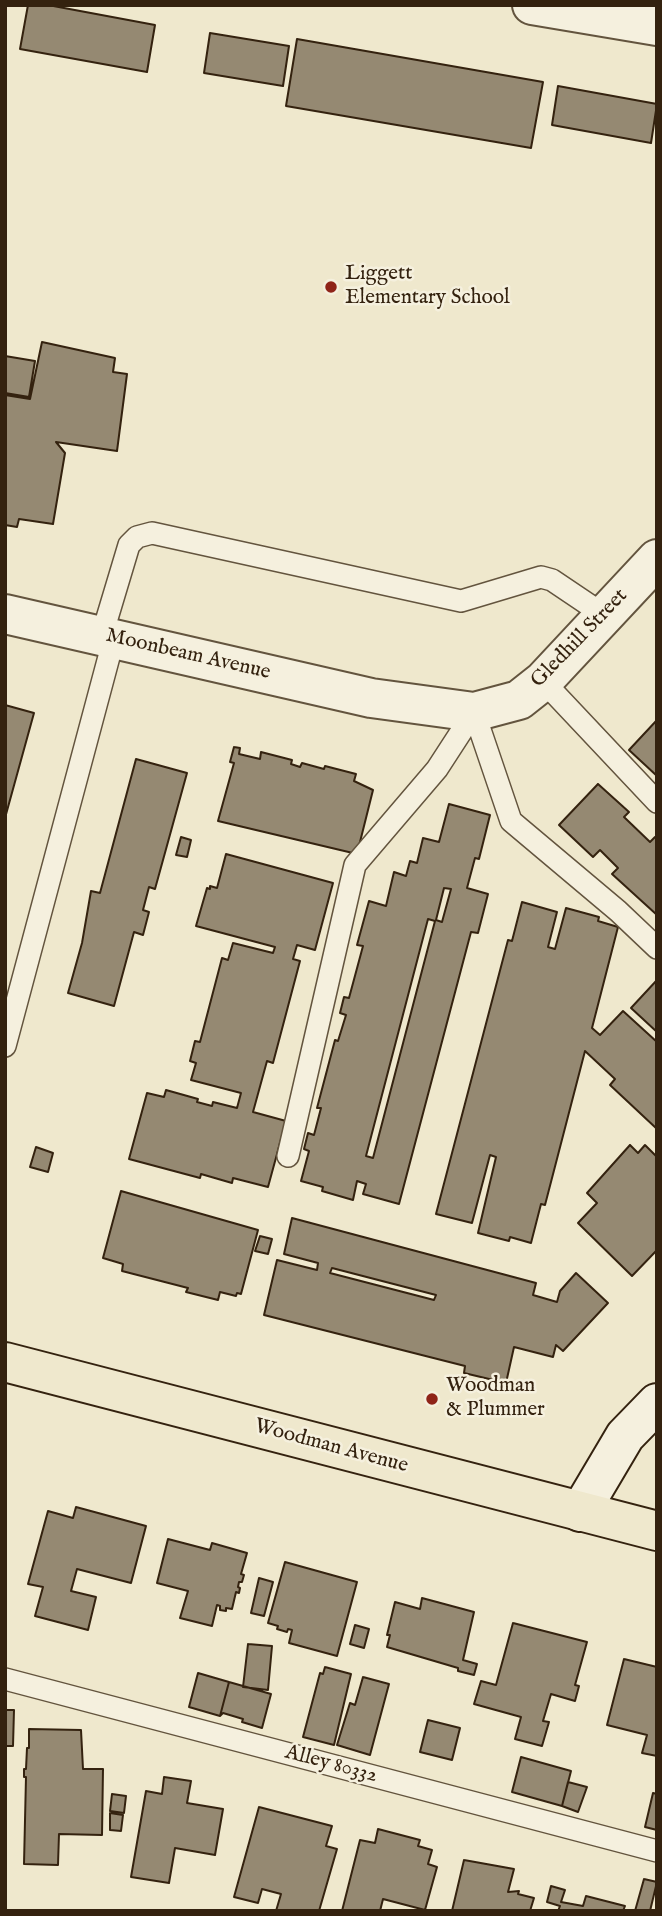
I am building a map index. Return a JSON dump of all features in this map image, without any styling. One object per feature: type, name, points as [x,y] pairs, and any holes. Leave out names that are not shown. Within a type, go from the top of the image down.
[{"type":"main road","name":"Woodman Avenue","points":[[5,1362],[657,1531]]},
{"type":"street","points":[[532,5],[611,12],[657,26]]},
{"type":"street","name":"Gledhill Street","points":[[371,698],[474,712],[519,700],[543,681],[657,559]]},
{"type":"street","name":"Moonbeam Avenue","points":[[5,614],[371,698]]},
{"type":"street","points":[[580,1512],[625,1436],[657,1403]]},
{"type":"lane","points":[[5,1046],[129,545],[137,537],[152,533],[461,601],[541,577],[552,580],[604,615]]},
{"type":"lane","points":[[543,681],[657,802]]},
{"type":"lane","points":[[474,712],[510,821],[618,911],[657,948]]},
{"type":"lane","points":[[288,1156],[355,865],[437,769],[474,712]]},
{"type":"lane","name":"Alley 80332","points":[[5,1679],[657,1851]]},
{"type":"building","points":[[28,5],[48,5],[155,25],[147,72],[20,49]]},
{"type":"building","points":[[210,33],[289,46],[283,86],[204,73]]},
{"type":"building","points":[[297,39],[543,82],[531,148],[286,106]]},
{"type":"building","points":[[558,86],[657,104],[651,143],[552,125]]},
{"type":"building","points":[[42,342],[115,358],[113,372],[127,374],[117,451],[56,442],[65,453],[53,524],[19,519],[17,527],[5,525],[5,395],[30,399]]},
{"type":"building","points":[[5,356],[35,361],[29,397],[5,393]]},
{"type":"building","points":[[5,705],[34,713],[5,818]]},
{"type":"building","points":[[657,720],[657,776],[629,750]]},
{"type":"building","points":[[234,747],[240,748],[239,754],[260,759],[261,752],[292,760],[291,764],[300,767],[302,763],[356,774],[354,781],[373,790],[357,854],[218,821],[234,763],[230,762]]},
{"type":"building","points":[[136,759],[187,773],[155,889],[149,887],[143,910],[149,912],[143,935],[134,932],[114,1006],[68,993],[82,943],[91,891],[100,893]]},
{"type":"building","points":[[598,784],[629,812],[624,817],[650,842],[655,837],[657,839],[657,915],[612,874],[618,868],[600,850],[593,857],[559,825]]},
{"type":"building","points":[[449,804],[490,815],[479,859],[475,858],[467,888],[488,894],[478,933],[471,932],[399,1204],[363,1194],[366,1184],[357,1181],[353,1200],[322,1191],[323,1187],[301,1181],[309,1151],[304,1149],[308,1133],[314,1135],[321,1108],[317,1108],[335,1040],[338,1041],[346,1015],[340,1013],[344,997],[349,998],[363,946],[357,945],[369,901],[386,906],[394,872],[406,876],[410,861],[417,863],[423,838],[439,842]],"holes":[[[444,888],[451,889],[442,922],[436,920]],[[428,919],[435,921],[373,1158],[366,1156]]]},
{"type":"building","points":[[181,837],[191,840],[187,857],[176,855]]},
{"type":"building","points":[[226,854],[333,883],[315,950],[297,945],[293,959],[300,961],[273,1063],[267,1061],[253,1112],[286,1121],[268,1187],[233,1178],[232,1183],[201,1174],[200,1178],[129,1159],[147,1093],[164,1097],[166,1090],[212,1106],[213,1102],[237,1108],[241,1093],[191,1080],[196,1063],[190,1061],[195,1041],[200,1042],[222,958],[228,960],[233,943],[273,953],[275,947],[196,926],[207,888],[217,888]]},
{"type":"building","points":[[522,902],[557,912],[548,947],[555,949],[566,908],[599,917],[598,921],[618,927],[592,1028],[600,1035],[623,1011],[657,1042],[657,1129],[610,1085],[615,1079],[585,1051],[545,1205],[541,1204],[531,1243],[510,1237],[509,1241],[478,1233],[496,1157],[490,1155],[472,1223],[436,1214],[508,940],[512,941]]},
{"type":"building","points":[[657,980],[657,1032],[631,1008]]},
{"type":"building","points":[[630,1145],[638,1153],[645,1145],[657,1157],[657,1250],[632,1276],[578,1223],[597,1203],[587,1193]]},
{"type":"building","points":[[36,1147],[53,1153],[48,1172],[30,1167]]},
{"type":"building","points":[[121,1191],[258,1230],[241,1294],[237,1293],[236,1296],[220,1292],[218,1300],[186,1292],[188,1288],[122,1271],[123,1264],[103,1258]]},
{"type":"building","points":[[292,1218],[536,1283],[533,1295],[557,1302],[560,1291],[576,1273],[608,1303],[563,1351],[556,1345],[553,1357],[514,1347],[506,1383],[464,1373],[465,1366],[264,1315],[277,1260],[317,1270],[318,1263],[284,1254]],"holes":[[[332,1268],[436,1295],[434,1300],[330,1273]]]},
{"type":"building","points":[[260,1236],[272,1239],[268,1254],[255,1251]]},
{"type":"building","points":[[76,1507],[146,1526],[131,1583],[77,1569],[71,1591],[96,1597],[88,1630],[35,1616],[43,1587],[28,1584],[48,1511],[73,1518]]},
{"type":"building","points":[[168,1539],[210,1550],[212,1543],[247,1553],[241,1574],[244,1575],[242,1582],[239,1582],[239,1593],[236,1592],[232,1609],[220,1610],[217,1605],[212,1626],[180,1618],[188,1591],[157,1583]]},
{"type":"building","points":[[285,1562],[357,1582],[337,1656],[289,1643],[292,1630],[288,1629],[287,1632],[268,1623]]},
{"type":"building","points":[[259,1578],[273,1582],[264,1616],[251,1613]]},
{"type":"building","points":[[422,1598],[474,1612],[463,1660],[477,1664],[474,1675],[387,1647],[390,1635],[387,1635],[395,1602],[420,1609]]},
{"type":"building","points":[[513,1623],[587,1642],[575,1685],[579,1686],[575,1701],[551,1694],[543,1721],[549,1722],[542,1746],[515,1739],[521,1717],[474,1704],[481,1681],[496,1685]]},
{"type":"building","points":[[355,1625],[369,1629],[364,1648],[350,1644]]},
{"type":"building","points":[[248,1644],[272,1646],[268,1690],[243,1687]]},
{"type":"building","points":[[624,1659],[657,1667],[657,1756],[642,1753],[647,1735],[607,1725]]},
{"type":"building","points":[[325,1667],[351,1674],[334,1745],[303,1737],[320,1673],[323,1674]]},
{"type":"building","points":[[198,1673],[229,1682],[220,1716],[189,1707]]},
{"type":"building","points":[[363,1677],[389,1684],[370,1755],[337,1745],[350,1703],[355,1705]]},
{"type":"building","points":[[229,1682],[271,1694],[262,1728],[223,1713],[220,1716]]},
{"type":"building","points":[[5,1710],[14,1710],[13,1746],[5,1746]]},
{"type":"building","points":[[428,1720],[460,1728],[452,1760],[420,1752]]},
{"type":"building","points":[[29,1729],[81,1730],[83,1769],[103,1769],[102,1835],[59,1834],[58,1865],[24,1864],[24,1769],[29,1748]]},
{"type":"building","points":[[521,1757],[571,1771],[562,1806],[512,1792]]},
{"type":"building","points":[[164,1777],[191,1781],[187,1803],[223,1809],[215,1855],[175,1848],[169,1883],[131,1877],[146,1791],[162,1794]]},
{"type":"building","points":[[568,1782],[587,1787],[578,1812],[562,1806]]},
{"type":"building","points":[[653,1793],[657,1794],[657,1830],[645,1827]]},
{"type":"building","points":[[112,1794],[126,1796],[124,1813],[110,1811]]},
{"type":"building","points":[[259,1807],[332,1826],[326,1846],[337,1849],[319,1911],[276,1911],[281,1894],[262,1889],[258,1903],[234,1897]]},
{"type":"building","points":[[110,1813],[123,1815],[121,1831],[110,1830]]},
{"type":"building","points":[[378,1829],[420,1840],[418,1846],[432,1850],[428,1864],[437,1867],[425,1910],[383,1899],[380,1911],[342,1911],[360,1840],[375,1843]]},
{"type":"building","points":[[464,1860],[514,1869],[508,1892],[519,1891],[518,1894],[534,1898],[530,1911],[452,1911]]},
{"type":"building","points":[[644,1879],[657,1882],[650,1911],[635,1911]]},
{"type":"building","points":[[551,1886],[565,1890],[561,1902],[583,1906],[586,1896],[625,1906],[623,1911],[558,1911],[560,1906],[547,1902]]},
{"type":"place","name":"Liggett Elementary School","points":[[331,287]]},
{"type":"place","name":"Woodman & Plummer","points":[[432,1399]]}]
